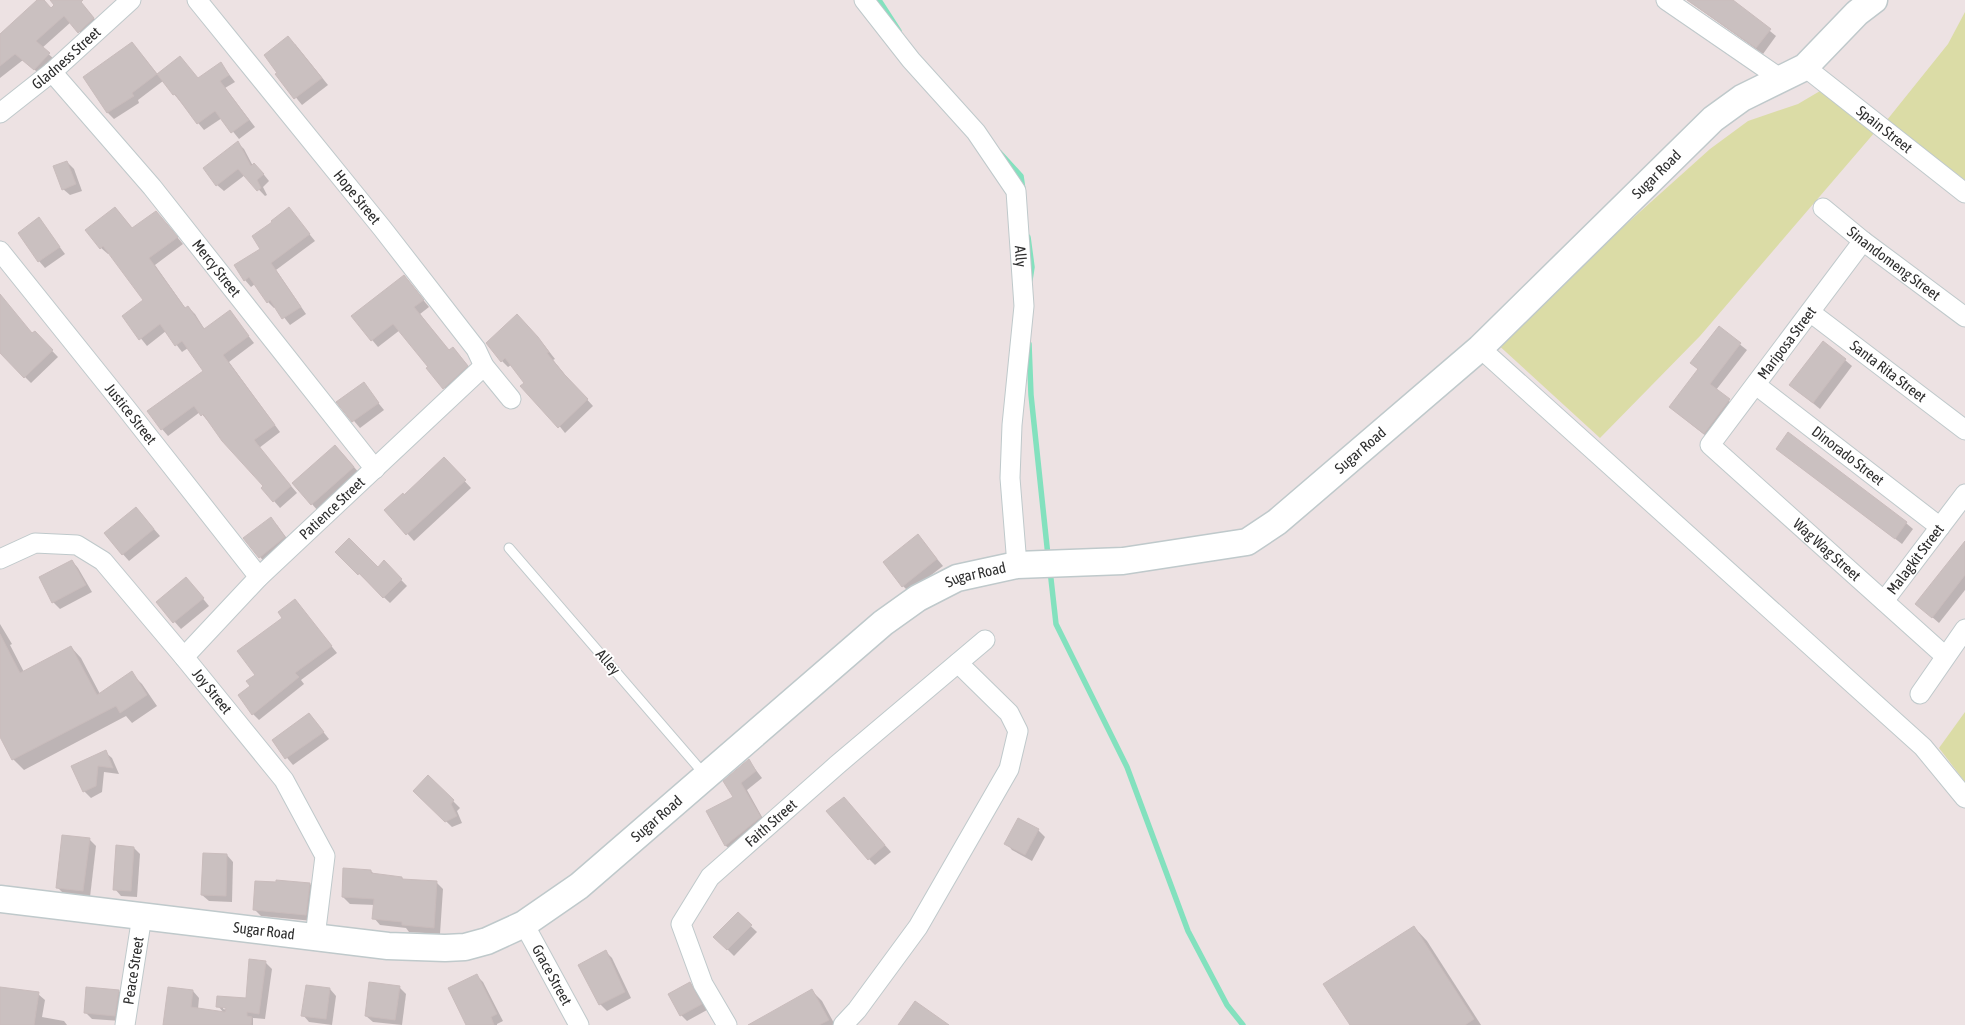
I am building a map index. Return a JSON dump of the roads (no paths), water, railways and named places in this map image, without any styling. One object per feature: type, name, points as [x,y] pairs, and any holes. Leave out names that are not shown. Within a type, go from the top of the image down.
[{"type":"main road","name":"Sugar Road","points":[[0,899],[388,946],[465,947],[487,941],[524,924],[579,886],[883,623],[918,598],[957,578],[1017,565],[1123,560],[1247,542],[1277,522],[1480,348],[1713,119],[1742,98],[1805,66],[1857,12],[1874,0]]},
{"type":"street","name":"Gladness Street","points":[[0,112],[52,72],[131,0]]},
{"type":"street","name":"Hope Street","points":[[197,0],[382,228],[476,349],[484,366],[512,399]]},
{"type":"street","name":"Ally","points":[[864,0],[911,60],[976,132],[1016,191],[1024,306],[1012,425],[1010,478],[1017,565]]},
{"type":"street","points":[[1666,0],[1781,79]]},
{"type":"street","name":"Spain Street","points":[[1805,66],[1965,193]]},
{"type":"street","name":"Mercy Street","points":[[52,72],[152,188],[375,470]]},
{"type":"street","name":"Sinandomeng Street","points":[[1823,208],[1965,317]]},
{"type":"street","name":"Mariposa Street","points":[[1710,445],[1864,241]]},
{"type":"street","name":"Justice Street","points":[[0,251],[259,577]]},
{"type":"street","name":"Santa Rita Street","points":[[1810,312],[1965,430]]},
{"type":"street","points":[[1480,348],[1923,747],[1965,798]]},
{"type":"street","name":"Patience Street","points":[[184,657],[259,577],[484,366]]},
{"type":"street","name":"Dinorado Street","points":[[1756,385],[1940,526]]},
{"type":"street","name":"Wag Wag Street","points":[[1710,445],[1945,656]]},
{"type":"street","name":"Malagkit Street","points":[[1884,601],[1965,494]]},
{"type":"street","name":"Joy Street","points":[[0,559],[35,543],[77,545],[103,561],[184,657],[284,780],[325,856],[315,937]]},
{"type":"street","points":[[1920,694],[1965,629]]},
{"type":"street","name":"Faith Street","points":[[726,1025],[703,984],[681,924],[710,877],[762,830],[985,640]]},
{"type":"street","points":[[843,1025],[857,1010],[918,928],[1010,769],[1018,731],[1009,713],[958,663]]},
{"type":"street","name":"Peace Street","points":[[125,1025],[142,916]]},
{"type":"street","name":"Grace Street","points":[[524,924],[579,1025]]},
{"type":"lane","name":"Alley","points":[[509,548],[706,776]]},
{"type":"waterway","points":[[879,0],[899,31]]},
{"type":"waterway","points":[[1000,153],[1021,176],[1023,190]]},
{"type":"waterway","points":[[1028,237],[1032,267],[1030,280]]},
{"type":"waterway","points":[[1029,344],[1031,395],[1048,556]]},
{"type":"waterway","points":[[1050,570],[1056,624],[1127,767],[1188,931],[1227,1005],[1243,1025]]}]
